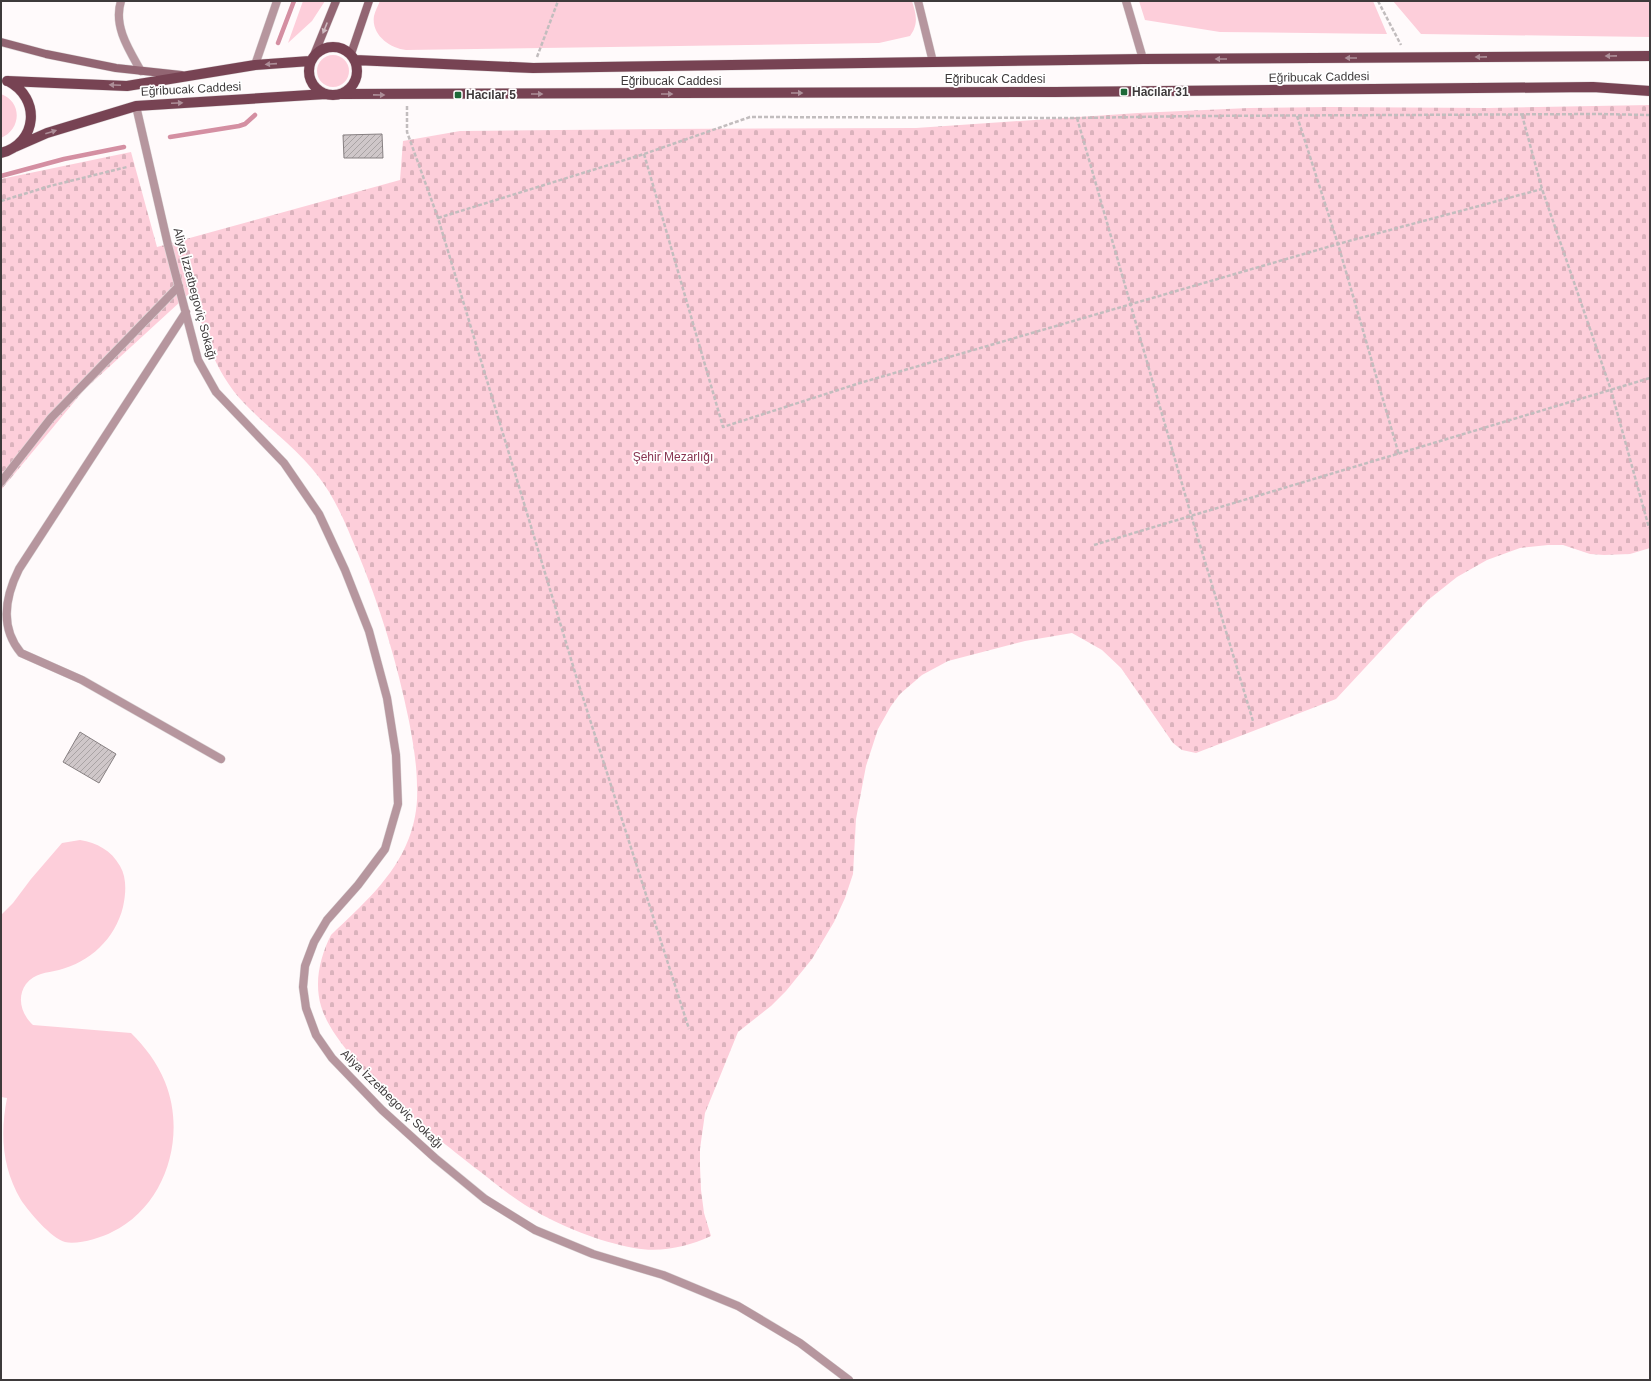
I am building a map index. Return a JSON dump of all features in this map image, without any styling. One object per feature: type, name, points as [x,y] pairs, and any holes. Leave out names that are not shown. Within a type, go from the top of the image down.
[{"type":"main road","points":[[332,46],[339,47],[353,57],[357,67],[355,80],[346,91],[340,94],[326,94],[315,87],[309,75],[312,58],[326,47],[332,46]]},
{"type":"main road","name":"Eğribucak Caddesi","points":[[353,57],[533,68],[1143,59],[1650,56]]},
{"type":"main road","name":"Eğribucak Caddesi","points":[[4,80],[126,86],[255,65],[312,58]]},
{"type":"main road","points":[[4,80],[22,91],[27,98],[31,116],[27,133],[16,147]]},
{"type":"main road","name":"Eğribucak Caddesi","points":[[340,94],[1055,92],[1593,87],[1650,91]]},
{"type":"main road","name":"Eğribucak Caddesi","points":[[1,153],[47,133],[136,106],[326,94]]},
{"type":"street","points":[[121,1],[118,11],[123,39],[141,71]]},
{"type":"street","points":[[255,65],[277,1]]},
{"type":"street","points":[[312,58],[336,1]]},
{"type":"street","points":[[353,57],[369,1]]},
{"type":"street","points":[[918,1],[933,62]]},
{"type":"street","points":[[1126,1],[1143,59]]},
{"type":"street","points":[[1,42],[46,54],[116,68],[188,76]]},
{"type":"street","name":"Aliya İzzetbegoviç Sokağı","points":[[136,106],[198,360],[216,392],[284,464],[319,514],[345,570],[368,631],[387,698],[396,755],[398,804],[385,849],[358,886],[327,920],[314,942],[304,966],[303,987],[306,1008],[316,1035],[332,1058],[382,1110],[435,1158],[485,1199],[535,1230],[593,1254],[663,1276],[738,1306],[800,1343],[848,1380]]},
{"type":"street","points":[[1,482],[51,418],[179,286]]},
{"type":"street","points":[[186,312],[19,569],[9,590],[5,609],[4,626],[7,637],[20,653],[82,680],[221,758]]},
{"type":"path","points":[[533,68],[558,1]]},
{"type":"path","points":[[1378,1],[1408,58]]},
{"type":"path","points":[[406,95],[407,132],[438,218],[577,679],[689,1029]]},
{"type":"path","points":[[1522,115],[1542,189],[1611,390],[1649,528]]},
{"type":"path","points":[[438,218],[644,154],[750,117],[1077,118],[1650,115]]},
{"type":"path","points":[[1297,116],[1338,244],[1399,455]]},
{"type":"path","points":[[1077,118],[1129,305],[1253,721]]},
{"type":"path","points":[[644,154],[723,427],[860,383],[1338,244],[1542,189]]},
{"type":"path","points":[[1,201],[50,186],[127,167]]},
{"type":"path","points":[[1094,545],[1191,515],[1399,455],[1650,378]]},
{"type":"green space","points":[[303,1],[325,1],[312,21],[288,43]]},
{"type":"green space","points":[[380,1],[912,1],[915,10],[916,23],[910,36],[879,43],[406,50],[394,47],[388,43],[375,29],[374,16]]},
{"type":"green space","points":[[1139,1],[1373,1],[1387,34],[1220,32],[1145,20]]},
{"type":"green space","points":[[1393,1],[1650,1],[1650,37],[1421,34]]},
{"type":"green space","points":[[333,55],[344,60],[349,71],[344,82],[333,87],[322,82],[317,71],[322,60]]},
{"type":"green space","points":[[1,94],[13,103],[17,116],[13,129],[1,138]]},
{"type":"green space","name":"Şehir Mezarlığı","points":[[1650,105],[1650,548],[1630,554],[1604,555],[1590,554],[1563,545],[1548,545],[1520,548],[1487,560],[1457,577],[1428,600],[1336,699],[1196,753],[1182,750],[1173,743],[1121,668],[1102,650],[1072,633],[1025,641],[948,661],[922,675],[900,694],[891,706],[878,729],[866,766],[856,819],[853,874],[845,898],[834,922],[812,959],[786,991],[771,1006],[738,1032],[705,1113],[700,1149],[701,1190],[704,1213],[711,1236],[683,1246],[654,1250],[634,1248],[608,1242],[567,1227],[523,1204],[459,1155],[389,1095],[346,1049],[330,1027],[321,1006],[318,988],[319,970],[327,943],[331,935],[376,891],[386,879],[403,852],[413,826],[416,813],[417,779],[410,729],[399,677],[387,634],[365,572],[340,512],[330,494],[310,466],[292,447],[244,403],[225,378],[217,365],[205,335],[193,290],[84,390],[1,490],[1,179],[131,152],[157,247],[400,180],[403,141],[460,131],[916,128],[1138,113],[1249,108],[1488,108]]},
{"type":"green space","points":[[80,840],[103,848],[116,860],[120,866],[125,881],[125,896],[119,919],[114,929],[100,948],[91,955],[70,966],[41,974],[29,980],[21,995],[23,1011],[33,1025],[131,1033],[150,1055],[162,1075],[171,1103],[174,1125],[172,1146],[167,1168],[158,1187],[146,1205],[131,1220],[102,1237],[70,1243],[59,1240],[29,1211],[15,1188],[6,1163],[3,1138],[7,1098],[1,1097],[1,915],[13,903],[31,879],[62,843]]},
{"type":"building","points":[[382,134],[383,158],[344,158],[343,135]]},
{"type":"building","points":[[80,732],[116,754],[99,783],[63,762]]},
{"type":"waterway","points":[[278,43],[294,1]]},
{"type":"waterway","points":[[170,137],[239,126],[245,124],[255,115]]},
{"type":"waterway","points":[[1,176],[64,159],[124,147]]},
{"type":"place","name":"Hacılar 31","points":[[1124,92]]},
{"type":"place","name":"Hacılar 5","points":[[458,95]]}]
